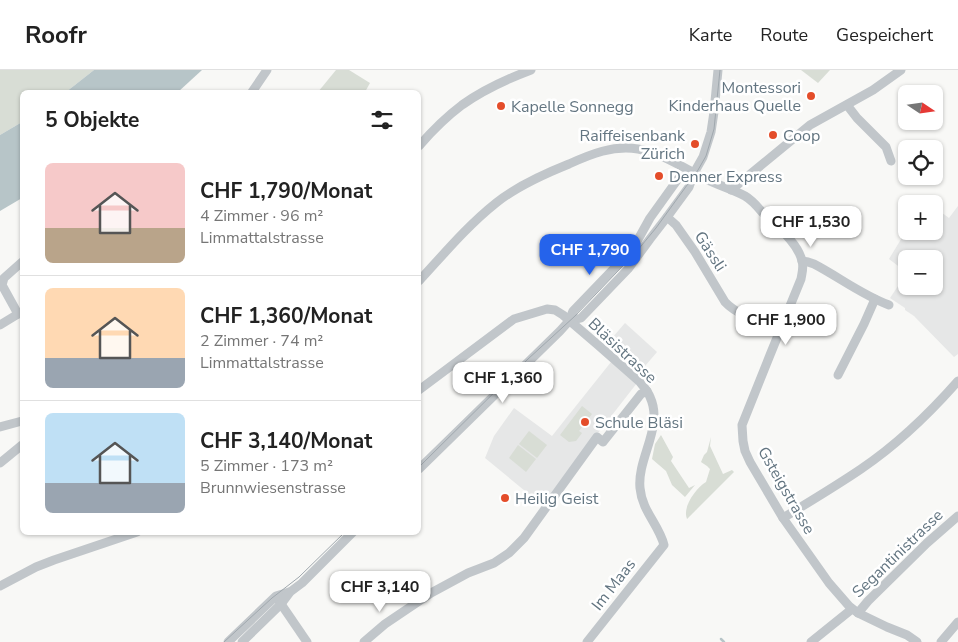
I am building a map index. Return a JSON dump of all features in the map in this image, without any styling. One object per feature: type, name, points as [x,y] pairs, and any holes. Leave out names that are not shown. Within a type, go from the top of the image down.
[{"type":"street","points":[[253,90],[267,70]]},
{"type":"street","points":[[421,144],[462,105],[498,84],[531,70]]},
{"type":"street","points":[[421,468],[569,321],[573,311],[621,262],[638,249],[667,218],[689,187],[694,173],[703,158],[711,132],[718,70]]},
{"type":"street","points":[[731,190],[810,125],[873,90],[901,70]]},
{"type":"street","points":[[847,105],[857,118],[886,147],[891,161]]},
{"type":"street","points":[[421,279],[478,218],[515,189],[601,151],[630,148],[657,154],[715,184],[745,196],[797,248],[802,261],[814,264],[875,300],[889,305]]},
{"type":"street","points":[[638,249],[650,218],[678,179],[694,173]]},
{"type":"street","name":"Gässli","points":[[667,218],[676,225],[729,306],[740,313],[780,329]]},
{"type":"street","name":"Gsteigstrasse","points":[[802,261],[801,280],[742,425],[746,451],[783,518],[829,583],[855,611],[907,635],[917,642]]},
{"type":"street","points":[[0,325],[20,314],[2,285],[4,278],[20,264]]},
{"type":"street","points":[[838,375],[875,300]]},
{"type":"street","name":"Bläsistrasse","points":[[421,389],[514,319],[547,309],[555,310],[639,381],[651,398],[654,425],[641,469],[640,489],[649,516],[662,537],[664,546]]},
{"type":"street","points":[[783,518],[862,468],[891,446],[917,425],[958,381]]},
{"type":"street","points":[[364,642],[385,624],[431,593],[452,581],[503,558],[515,548],[597,437],[603,442],[641,394],[647,391]]},
{"type":"street","points":[[0,427],[20,422]]},
{"type":"street","points":[[0,463],[20,448]]},
{"type":"street","name":"Segantinistrasse","points":[[811,642],[855,611],[958,516]]},
{"type":"street","points":[[0,586],[36,567],[128,535]]},
{"type":"street","points":[[228,642],[302,582],[350,535]]},
{"type":"street","name":"Im Maas","points":[[588,642],[664,546]]},
{"type":"street","points":[[242,642],[279,600]]},
{"type":"street","points":[[279,600],[307,642]]},
{"type":"street","points":[[941,642],[958,622]]},
{"type":"shaded area","points":[[0,70],[94,70],[69,90],[20,90],[20,123],[0,135]]},
{"type":"shaded area","points":[[94,70],[202,70],[180,90],[69,90]]},
{"type":"shaded area","points":[[336,70],[349,70],[370,83],[366,90],[320,90]]},
{"type":"shaded area","points":[[801,70],[830,70],[818,83]]},
{"type":"shaded area","points":[[20,123],[20,199],[0,211],[0,135]]},
{"type":"shaded area","points":[[958,206],[958,354],[954,357],[914,316],[890,298],[898,286],[898,295],[943,295],[943,250],[898,250],[898,266],[889,259],[901,240],[943,240],[943,214],[949,218]]},
{"type":"shaded area","points":[[625,323],[657,352],[639,373],[606,345]]},
{"type":"shaded area","name":"Schule Bläsi","points":[[611,362],[637,383],[542,505],[485,458],[494,436],[514,408],[552,436]]},
{"type":"shaded area","points":[[582,406],[592,414],[579,431],[582,433],[576,441],[569,442],[560,435]]},
{"type":"shaded area","points":[[529,431],[547,445],[537,458],[519,444]]},
{"type":"shaded area","points":[[661,435],[673,457],[671,461],[689,488],[695,485],[685,497],[672,485],[666,471],[652,459],[655,444]]},
{"type":"shaded area","points":[[711,437],[710,446],[723,474],[732,470],[734,472],[687,519],[686,509],[688,504],[694,493],[706,482],[710,469],[701,462],[707,452]]},
{"type":"shaded area","points":[[518,445],[536,459],[526,472],[509,458]]},
{"type":"waterway","points":[[721,639],[724,642]]},
{"type":"tram line","points":[[421,465],[528,359],[575,316],[637,251],[656,228],[706,156],[714,129],[720,70]]},
{"type":"tram line","points":[[224,642],[272,598],[299,577],[342,535]]},
{"type":"place","name":"Montessori Kinderhaus Quelle","points":[[811,96]]},
{"type":"place","name":"Kapelle Sonnegg","points":[[501,106]]},
{"type":"place","name":"Coop","points":[[773,135]]},
{"type":"place","name":"Raiffeisenbank Zürich","points":[[695,144]]},
{"type":"place","name":"Denner Express","points":[[659,176]]},
{"type":"place","name":"Schule Bläsi","points":[[585,422]]},
{"type":"place","name":"Heilig Geist","points":[[505,498]]}]
